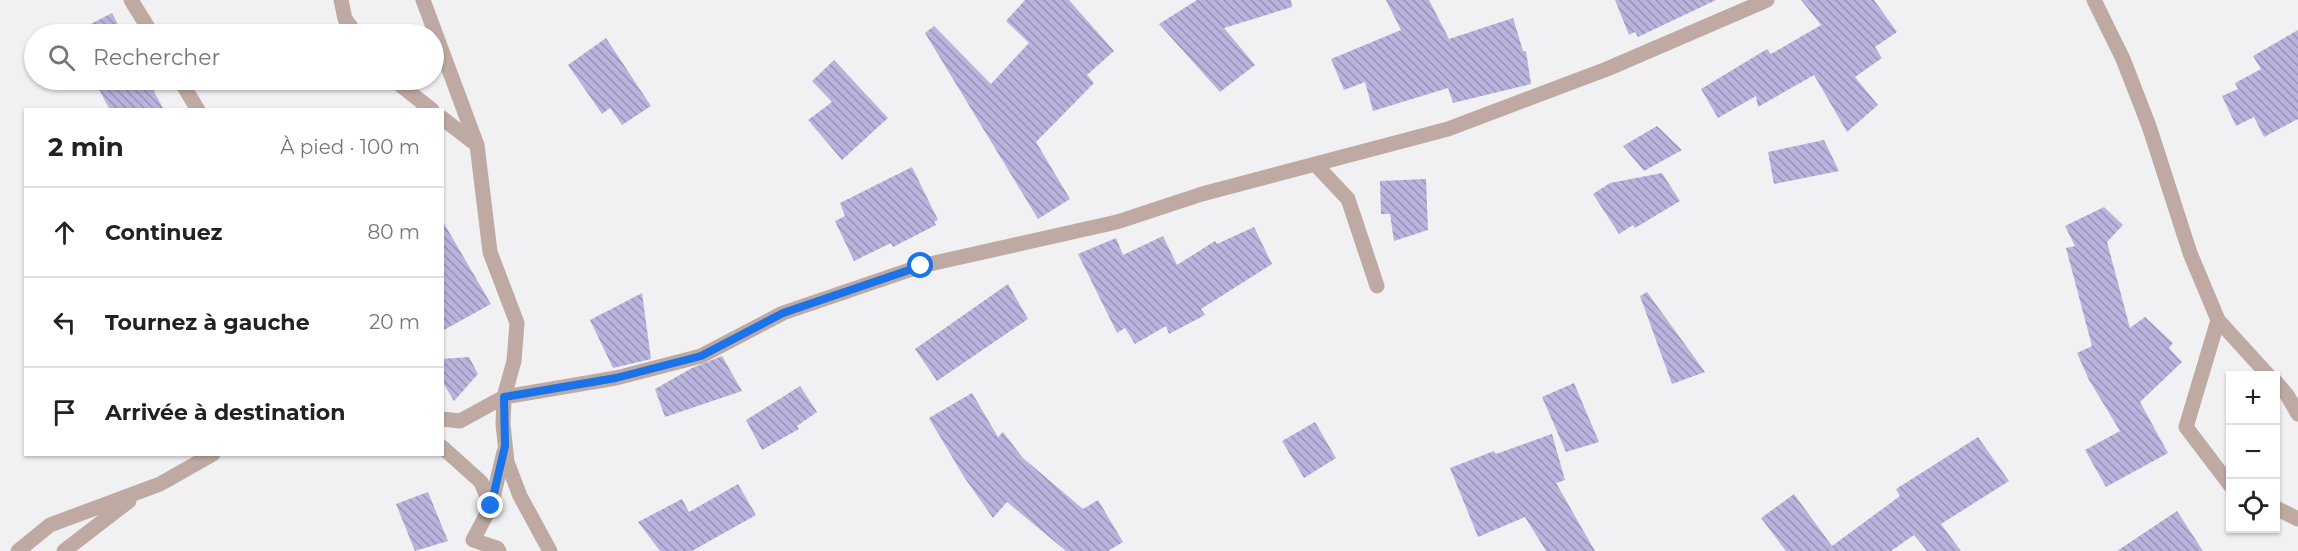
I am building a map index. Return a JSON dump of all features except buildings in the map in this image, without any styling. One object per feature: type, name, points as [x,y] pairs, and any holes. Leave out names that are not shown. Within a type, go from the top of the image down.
[{"type":"street","points":[[131,0],[146,24]]},
{"type":"street","points":[[341,0],[345,19],[349,24]]},
{"type":"street","points":[[423,0],[432,24]]},
{"type":"street","points":[[444,420],[460,421],[504,397],[616,378],[701,356],[783,313],[921,266],[1117,222],[1202,194],[1449,129],[1607,69],[1767,0]]},
{"type":"street","points":[[2094,0],[2122,59],[2149,126],[2190,253],[2218,320],[2265,371]]},
{"type":"street","points":[[444,56],[477,145],[490,252],[517,323],[514,361],[504,397],[507,462],[520,496],[550,551]]},
{"type":"street","points":[[186,90],[197,108]]},
{"type":"street","points":[[407,90],[429,108]]},
{"type":"street","points":[[444,120],[477,145]]},
{"type":"street","points":[[1316,165],[1348,199],[1377,285]]},
{"type":"street","points":[[2218,320],[2186,427],[2226,480]]},
{"type":"street","points":[[2280,387],[2298,414]]},
{"type":"street","points":[[499,551],[473,540],[491,506],[505,446]]},
{"type":"street","points":[[444,449],[481,482],[491,506]]},
{"type":"street","points":[[18,551],[50,525],[141,492],[209,456]]},
{"type":"street","points":[[64,551],[141,492]]},
{"type":"street","points":[[2280,510],[2298,519]]},
{"type":"route","points":[[491,506],[505,446],[504,397],[616,378],[701,356],[783,313],[921,266]]}]
